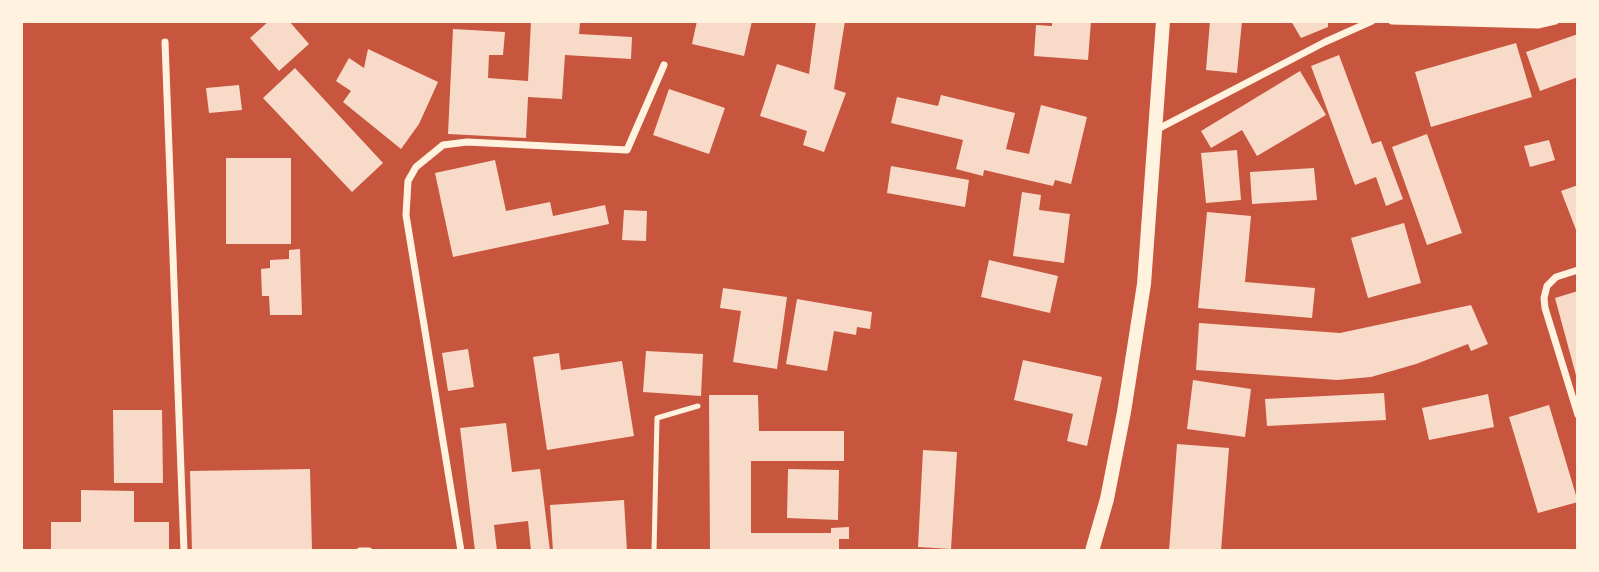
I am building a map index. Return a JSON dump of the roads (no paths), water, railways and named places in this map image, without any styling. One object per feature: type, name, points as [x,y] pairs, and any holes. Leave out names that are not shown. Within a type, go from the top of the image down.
[{"type":"main road","points":[[1092,551],[1107,499],[1124,412],[1144,284],[1163,21]]},
{"type":"street","points":[[1156,130],[1325,42],[1372,21]]},
{"type":"street","points":[[1392,21],[1538,25],[1555,21]]},
{"type":"street","points":[[165,42],[184,551]]},
{"type":"street","points":[[461,551],[406,215],[408,181],[416,167],[443,145],[467,142],[627,150],[664,65]]},
{"type":"street","points":[[1578,270],[1556,276],[1547,286],[1544,298],[1578,415]]},
{"type":"street","points":[[360,551],[369,551]]},
{"type":"lane","points":[[654,551],[657,418],[698,406]]}]
